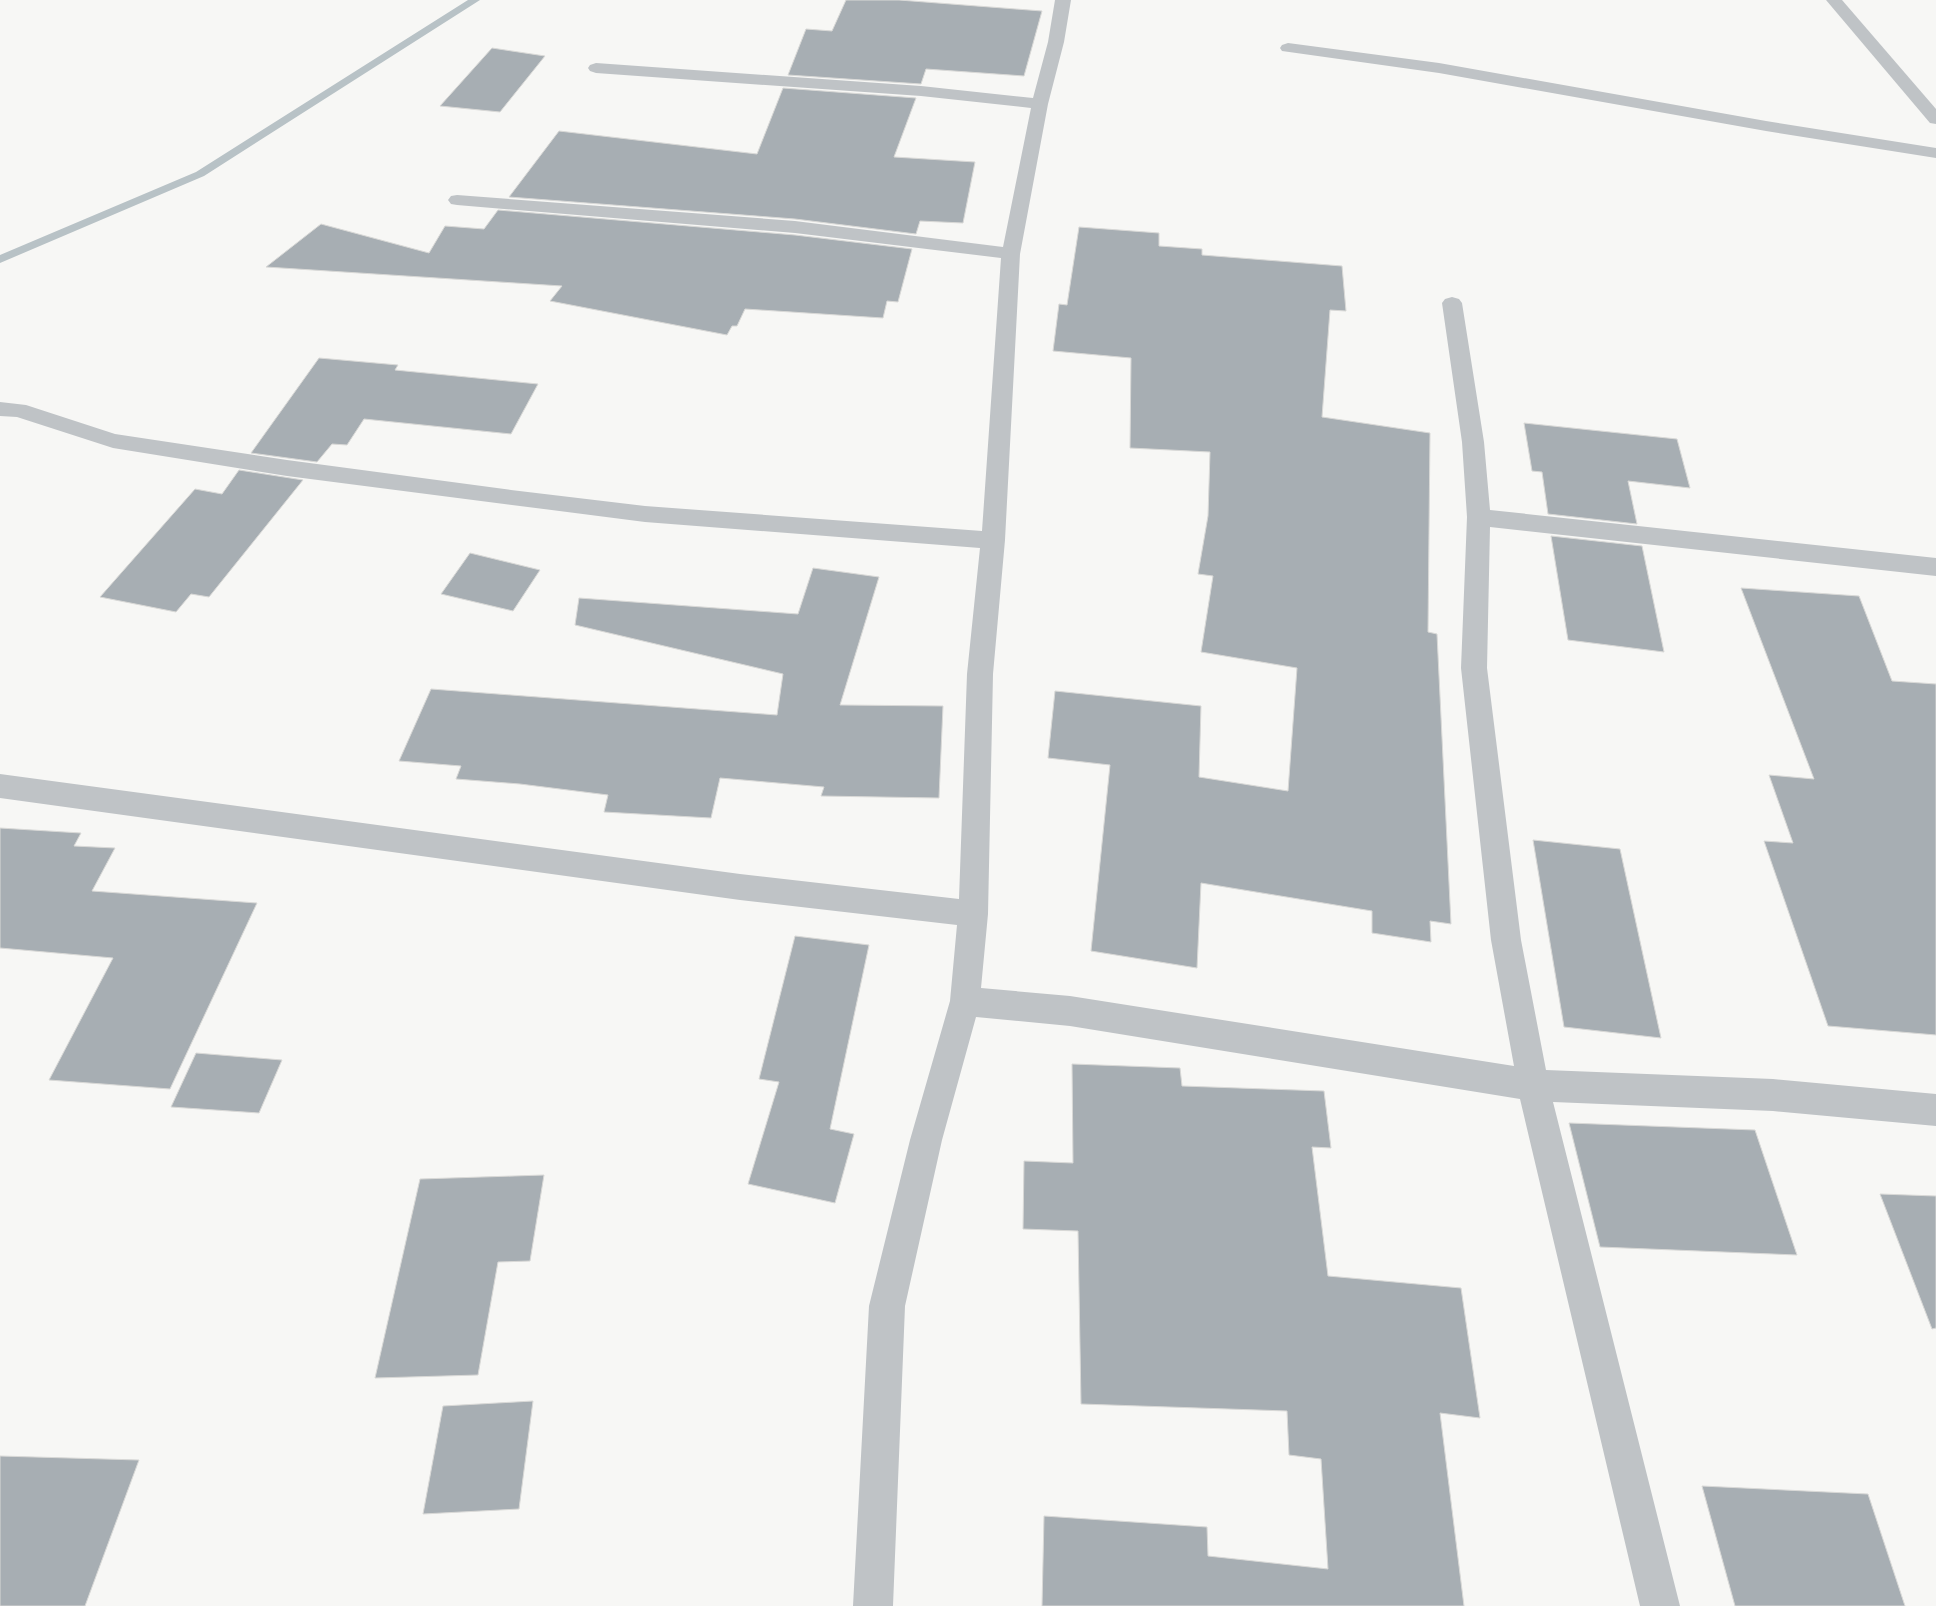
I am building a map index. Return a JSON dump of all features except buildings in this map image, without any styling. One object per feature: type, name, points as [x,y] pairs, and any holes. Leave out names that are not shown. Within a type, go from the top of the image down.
[{"type":"street","points":[[872,1606],[886,1306],[926,1140],[965,1000],[973,914],[980,674],[993,540],[1011,254],[1040,104],[1056,42],[1063,0]]},
{"type":"street","points":[[1834,0],[1936,119]]},
{"type":"street","points":[[1288,48],[1439,68],[1756,124],[1936,152]]},
{"type":"street","points":[[596,68],[931,92],[1040,104]]},
{"type":"street","points":[[457,200],[795,227],[1011,254]]},
{"type":"street","points":[[1452,303],[1473,442],[1479,517],[1474,668],[1506,940],[1533,1085],[1660,1606]]},
{"type":"street","points":[[0,409],[18,410],[113,441],[287,468],[443,489],[645,514],[993,540]]},
{"type":"street","points":[[1479,517],[1936,567]]},
{"type":"street","points":[[0,786],[740,887],[973,914]]},
{"type":"street","points":[[965,1000],[1070,1011],[1533,1085],[1773,1095],[1936,1110]]},
{"type":"waterway","points":[[0,259],[200,174],[475,0]]}]
